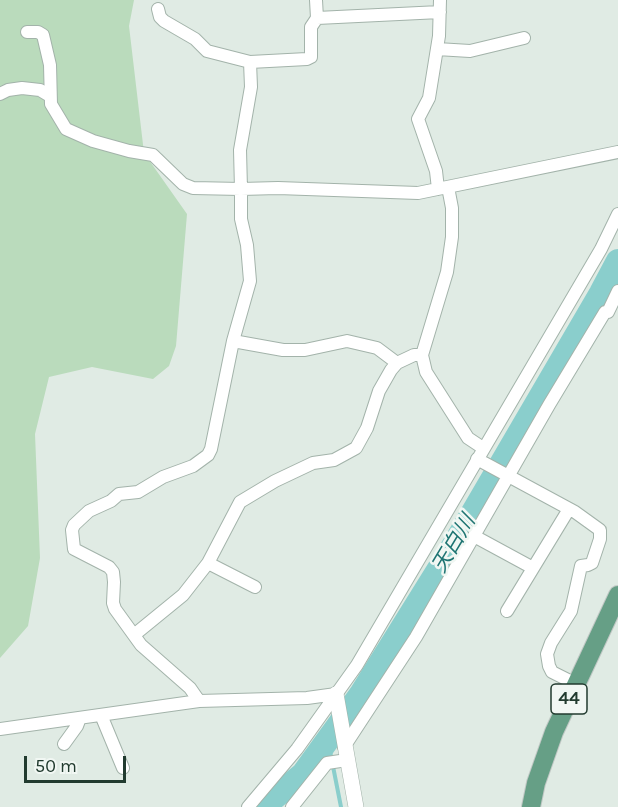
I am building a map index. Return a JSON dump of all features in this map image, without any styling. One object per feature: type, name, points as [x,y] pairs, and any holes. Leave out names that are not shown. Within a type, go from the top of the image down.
[{"type":"main road","name":"44","points":[[531,807],[543,760],[618,595]]},
{"type":"street","points":[[158,9],[164,21],[195,39],[207,51],[250,62],[307,59],[312,57],[312,27],[317,18],[316,0]]},
{"type":"street","points":[[317,18],[440,6],[437,49],[429,98],[418,119],[452,208],[452,237],[447,272],[422,355],[426,372],[481,457],[508,476],[575,512],[600,530],[600,538],[592,563],[582,566],[571,611],[551,643],[548,654],[552,672],[576,684]]},
{"type":"street","points":[[27,32],[43,34],[50,65],[51,104],[66,129],[129,151],[153,154],[183,184],[193,188],[278,188],[401,193],[443,188],[618,152]]},
{"type":"street","points":[[437,49],[470,51],[524,38]]},
{"type":"street","points":[[200,701],[189,688],[148,653],[134,635],[113,603],[113,572],[94,558],[74,549],[72,530],[74,525],[89,511],[111,501],[119,494],[138,492],[163,477],[193,466],[208,455],[211,449],[233,341],[250,281],[247,245],[241,219],[240,150],[251,87],[250,62]]},
{"type":"street","points":[[0,94],[22,88],[40,90],[50,96]]},
{"type":"street","points":[[248,807],[297,749],[357,665],[481,457],[601,249],[618,214]]},
{"type":"street","points":[[292,807],[327,763],[344,756],[416,638],[508,476],[605,312],[608,312],[618,291]]},
{"type":"street","points":[[233,341],[283,350],[305,350],[347,341],[377,348],[397,363]]},
{"type":"street","points":[[134,635],[183,595],[208,563],[240,502],[275,481],[313,463],[334,460],[356,448],[367,428],[379,392],[397,363],[414,355],[422,355]]},
{"type":"street","points":[[507,611],[569,510]]},
{"type":"street","points":[[474,536],[533,568]]},
{"type":"street","points":[[208,563],[255,587]]},
{"type":"street","points":[[0,729],[200,701],[307,699],[336,694]]},
{"type":"street","points":[[336,694],[344,756],[356,807]]},
{"type":"street","points":[[101,715],[123,768]]},
{"type":"street","points":[[64,744],[80,718]]},
{"type":"green space","points":[[0,0],[134,0],[129,26],[144,153],[187,214],[176,346],[169,366],[153,379],[92,367],[49,377],[35,434],[40,558],[28,626],[0,658]]},
{"type":"waterway","name":"天白川","points":[[263,807],[303,774],[361,694],[455,543],[618,261]]},
{"type":"waterway","points":[[328,741],[341,807]]}]
